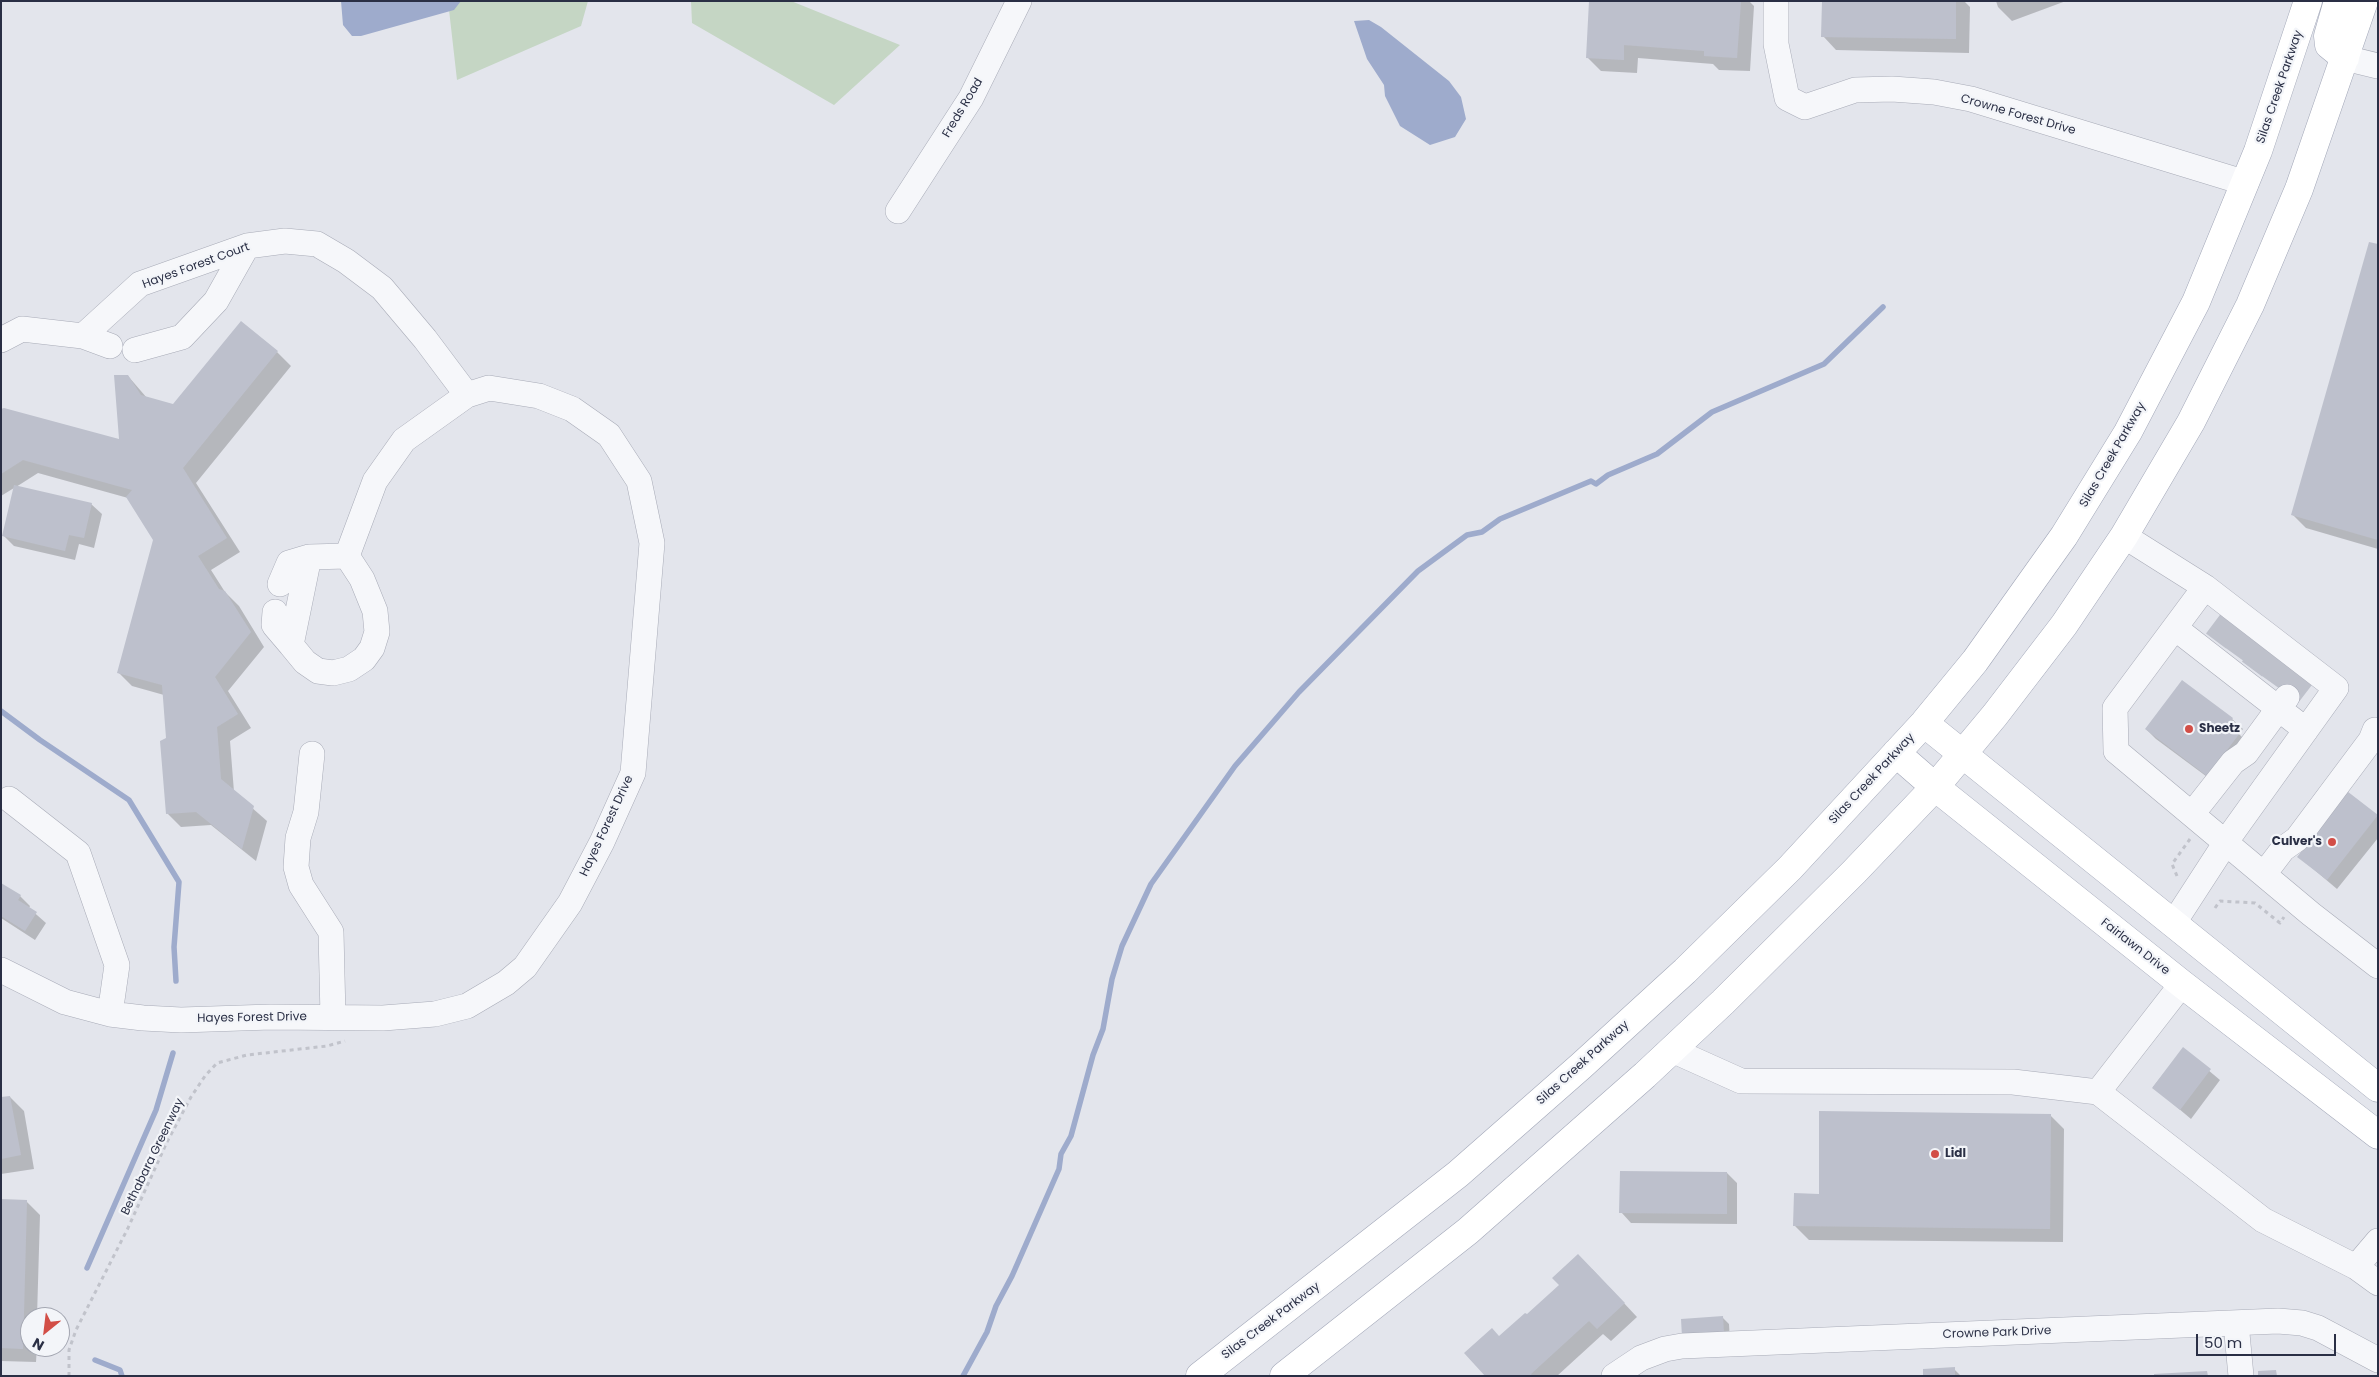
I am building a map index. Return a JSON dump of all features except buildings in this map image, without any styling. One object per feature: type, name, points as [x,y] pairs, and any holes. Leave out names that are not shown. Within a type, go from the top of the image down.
[{"type":"main road","name":"Silas Creek Parkway","points":[[1200,1376],[1458,1174],[1582,1066],[1685,971],[1790,868],[1924,723],[1975,661],[2064,536],[2128,432],[2196,302],[2246,184],[2308,1]]},
{"type":"main road","points":[[2338,1],[2328,36],[2329,45],[2345,58]]},
{"type":"main road","points":[[1284,1376],[1468,1231],[1561,1151],[1672,1050],[1854,872],[1935,787],[1963,754],[2064,625],[2124,536],[2191,422],[2250,305],[2299,189],[2364,1]]},
{"type":"main road","points":[[1924,723],[2378,1088]]},
{"type":"main road","name":"Fairlawn Drive","points":[[1896,753],[1935,787],[2182,984],[2378,1135]]},
{"type":"street","name":"Freds Road","points":[[898,211],[971,98],[1019,1]]},
{"type":"street","name":"Crowne Forest Drive","points":[[1776,1],[1776,44],[1787,98],[1805,107],[1855,90],[1892,89],[1934,92],[1971,99],[2246,184]]},
{"type":"street","points":[[2345,58],[2378,66]]},
{"type":"street","name":"Hayes Forest Court","points":[[83,336],[140,284],[247,246],[285,241],[317,244],[346,261],[382,288],[425,339],[467,395]]},
{"type":"street","points":[[135,350],[182,337],[216,301],[247,246]]},
{"type":"street","points":[[1,340],[22,329],[83,336],[110,346]]},
{"type":"street","name":"Hayes Forest Drive","points":[[1,970],[65,1002],[110,1014],[181,1020],[383,1018],[435,1014],[467,1006],[506,983],[526,967],[570,904],[602,842],[633,773],[652,543],[639,481],[609,435],[572,409],[539,396],[489,388],[467,395],[404,440],[375,481],[348,556]]},
{"type":"street","points":[[2124,536],[2205,587],[2270,643],[2336,688],[2227,842],[2173,924]]},
{"type":"street","points":[[274,612],[274,625],[305,662],[318,671],[333,673],[349,669],[364,659],[372,648],[376,632],[375,611],[362,579],[348,556],[309,558],[289,564],[280,584]]},
{"type":"street","points":[[292,645],[309,558]]},
{"type":"street","points":[[2205,587],[2115,708],[2116,751],[2193,822],[2227,842],[2378,966]]},
{"type":"street","points":[[2175,628],[2247,674],[2306,730]]},
{"type":"street","points":[[2193,822],[2233,762],[2246,753],[2247,674]]},
{"type":"street","points":[[2264,874],[2283,849],[2288,833],[2364,734],[2375,730]]},
{"type":"street","points":[[312,754],[306,812],[298,838],[296,867],[301,885],[331,932],[333,1017]]},
{"type":"street","points":[[10,799],[78,852],[118,965],[110,1014]]},
{"type":"street","points":[[2098,1092],[2182,984]]},
{"type":"street","points":[[1672,1050],[1740,1081],[2013,1082],[2098,1092],[2263,1220],[2356,1268],[2378,1283]]},
{"type":"street","points":[[2356,1268],[2378,1241]]},
{"type":"street","name":"Crowne Park Drive","points":[[1614,1376],[1641,1358],[1665,1349],[1682,1346],[2278,1321],[2302,1323],[2318,1328],[2378,1360]]},
{"type":"street","points":[[2236,1323],[2241,1376]]},
{"type":"path","points":[[2177,876],[2172,864],[2193,822]]},
{"type":"path","points":[[2215,908],[2220,901],[2254,903],[2280,923],[2288,912]]},
{"type":"path","name":"Bethabara Greenway","points":[[69,1376],[69,1350],[76,1330],[128,1228],[167,1142],[191,1097],[205,1076],[217,1063],[247,1055],[327,1046],[351,1039]]},
{"type":"green space","points":[[448,1],[588,1],[581,26],[457,80]]},
{"type":"green space","points":[[691,1],[791,1],[900,45],[834,105],[692,23]]},
{"type":"water","points":[[341,1],[461,1],[454,10],[361,36],[352,36],[343,25]]},
{"type":"water","points":[[1369,20],[1381,27],[1449,81],[1461,97],[1466,119],[1455,137],[1430,145],[1400,126],[1385,96],[1384,85],[1367,59],[1354,21]]},
{"type":"waterway","points":[[963,1376],[987,1332],[996,1306],[1012,1276],[1059,1169],[1061,1154],[1071,1136],[1093,1055],[1103,1029],[1112,979],[1122,946],[1151,884],[1235,766],[1299,692],[1418,571],[1467,535],[1482,532],[1500,519],[1591,481],[1596,484],[1608,475],[1657,454],[1712,412],[1824,364],[1883,307]]},
{"type":"waterway","points":[[1,711],[40,740],[129,800],[179,882],[174,947],[176,981]]},
{"type":"waterway","points":[[87,1268],[156,1110],[173,1053]]},
{"type":"waterway","points":[[95,1360],[120,1370],[122,1376]]},
{"type":"tunnel","points":[[2216,641],[2231,621]]},
{"type":"tunnel","points":[[2234,654],[2250,632]]},
{"type":"tunnel","points":[[2252,669],[2269,646]]},
{"type":"tunnel","points":[[2269,681],[2285,659]]},
{"type":"tunnel","points":[[2287,697],[2303,676]]},
{"type":"place","name":"Sheetz","points":[[2189,729]]},
{"type":"place","name":"Culver's","points":[[2332,842]]},
{"type":"place","name":"Lidl","points":[[1935,1154]]}]
